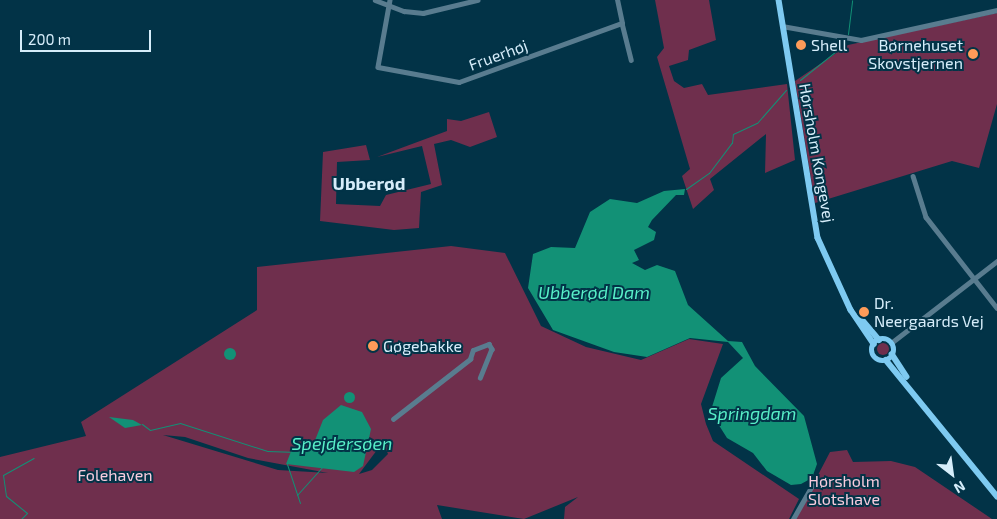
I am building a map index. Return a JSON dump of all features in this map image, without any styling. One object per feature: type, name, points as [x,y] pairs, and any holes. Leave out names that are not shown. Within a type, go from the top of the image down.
[{"type":"main road","name":"Hørsholm Kongevej","points":[[779,0],[811,210],[827,264],[874,344]]},
{"type":"main road","name":"Hørsholm Kongevej","points":[[849,304],[879,340]]},
{"type":"main road","points":[[910,384],[886,360],[874,356],[874,344],[879,340],[891,343],[892,354],[910,384],[997,496]]},
{"type":"main road","points":[[886,360],[892,354]]},
{"type":"street","points":[[375,0],[387,6],[434,13],[477,0]]},
{"type":"street","points":[[387,6],[390,0]]},
{"type":"street","points":[[617,0],[631,60]]},
{"type":"street","name":"Fruerhøj","points":[[387,6],[378,67],[458,82],[622,23]]},
{"type":"street","points":[[782,26],[861,40],[997,10]]},
{"type":"street","points":[[913,176],[926,218],[997,308]]},
{"type":"street","points":[[891,343],[997,260]]},
{"type":"street","points":[[393,419],[470,359],[474,350],[487,343],[492,349],[480,378]]},
{"type":"street","points":[[793,519],[813,484]]},
{"type":"green space","points":[[655,0],[709,0],[716,40],[689,50],[688,60],[669,66],[674,81],[684,88],[702,84],[708,95],[787,84],[795,160],[765,173],[766,134],[710,179],[714,190],[693,209],[682,176],[690,169],[657,57],[664,48]]},
{"type":"green space","points":[[997,13],[997,104],[979,168],[952,161],[815,203],[795,81],[848,45]]},
{"type":"green space","points":[[489,112],[497,137],[470,147],[451,140],[434,144],[442,185],[421,192],[419,228],[394,230],[320,221],[323,152],[366,145],[370,160],[337,162],[336,204],[380,206],[386,195],[431,184],[422,146],[377,157],[447,131],[447,119],[461,121]]},
{"type":"green space","name":"Folehaven","points":[[451,246],[505,253],[541,326],[586,347],[641,360],[689,339],[723,344],[701,404],[713,441],[799,499],[789,519],[564,519],[565,507],[578,497],[524,519],[437,505],[442,519],[0,519],[0,457],[86,436],[81,422],[257,310],[257,267]],"holes":[[[163,435],[185,437],[248,458],[328,473],[278,470]],[[383,442],[388,454],[372,470],[359,474]]]},
{"type":"green space","points":[[881,343],[885,343],[889,349],[885,355],[881,355],[877,351],[877,347]]},
{"type":"green space","name":"Hørsholm Slotshave","points":[[847,450],[853,462],[891,461],[915,467],[992,519],[795,519],[830,452]]},
{"type":"water","name":"Ubberød Dam","points":[[685,189],[684,195],[676,195],[652,220],[648,227],[656,232],[654,240],[634,250],[639,260],[632,263],[645,270],[657,265],[675,271],[688,305],[728,341],[742,342],[755,366],[804,416],[817,464],[812,478],[801,484],[791,485],[767,471],[753,453],[727,438],[715,419],[712,407],[721,378],[743,358],[728,342],[690,338],[647,357],[614,352],[553,330],[528,288],[533,254],[551,247],[575,248],[590,212],[610,199],[637,203],[664,191]]},
{"type":"water","points":[[228,348],[232,348],[236,354],[232,360],[228,360],[224,356],[224,352]]},
{"type":"water","points":[[349,391],[355,397],[349,403],[343,397]]},
{"type":"water","name":"Spejdersøen","points":[[341,405],[362,412],[371,429],[363,466],[354,472],[286,464],[292,449],[312,448],[323,420]]},
{"type":"water","points":[[109,417],[133,420],[142,425],[125,428]]},
{"type":"waterway","points":[[848,34],[852,0]]},
{"type":"waterway","points":[[800,80],[846,43]]},
{"type":"waterway","points":[[686,189],[709,173],[732,143],[733,134],[757,123],[786,90]]},
{"type":"waterway","points":[[142,424],[150,430],[180,423],[267,451],[290,452]]},
{"type":"waterway","points":[[21,519],[27,513],[6,496],[3,475],[34,458]]},
{"type":"waterway","points":[[287,464],[300,503]]},
{"type":"waterway","points":[[297,495],[322,467]]},
{"type":"place","name":"Shell","points":[[801,45]]},
{"type":"place","name":"Børnehuset Skovstjernen","points":[[973,54]]},
{"type":"place","name":"Dr. Neergaards Vej","points":[[864,312]]},
{"type":"place","name":"Gøgebakke","points":[[373,346]]},
{"type":"district","name":"Ubberød","points":[[369,183]]},
{"type":"water label","name":"Springdam","points":[[752,413]]}]
